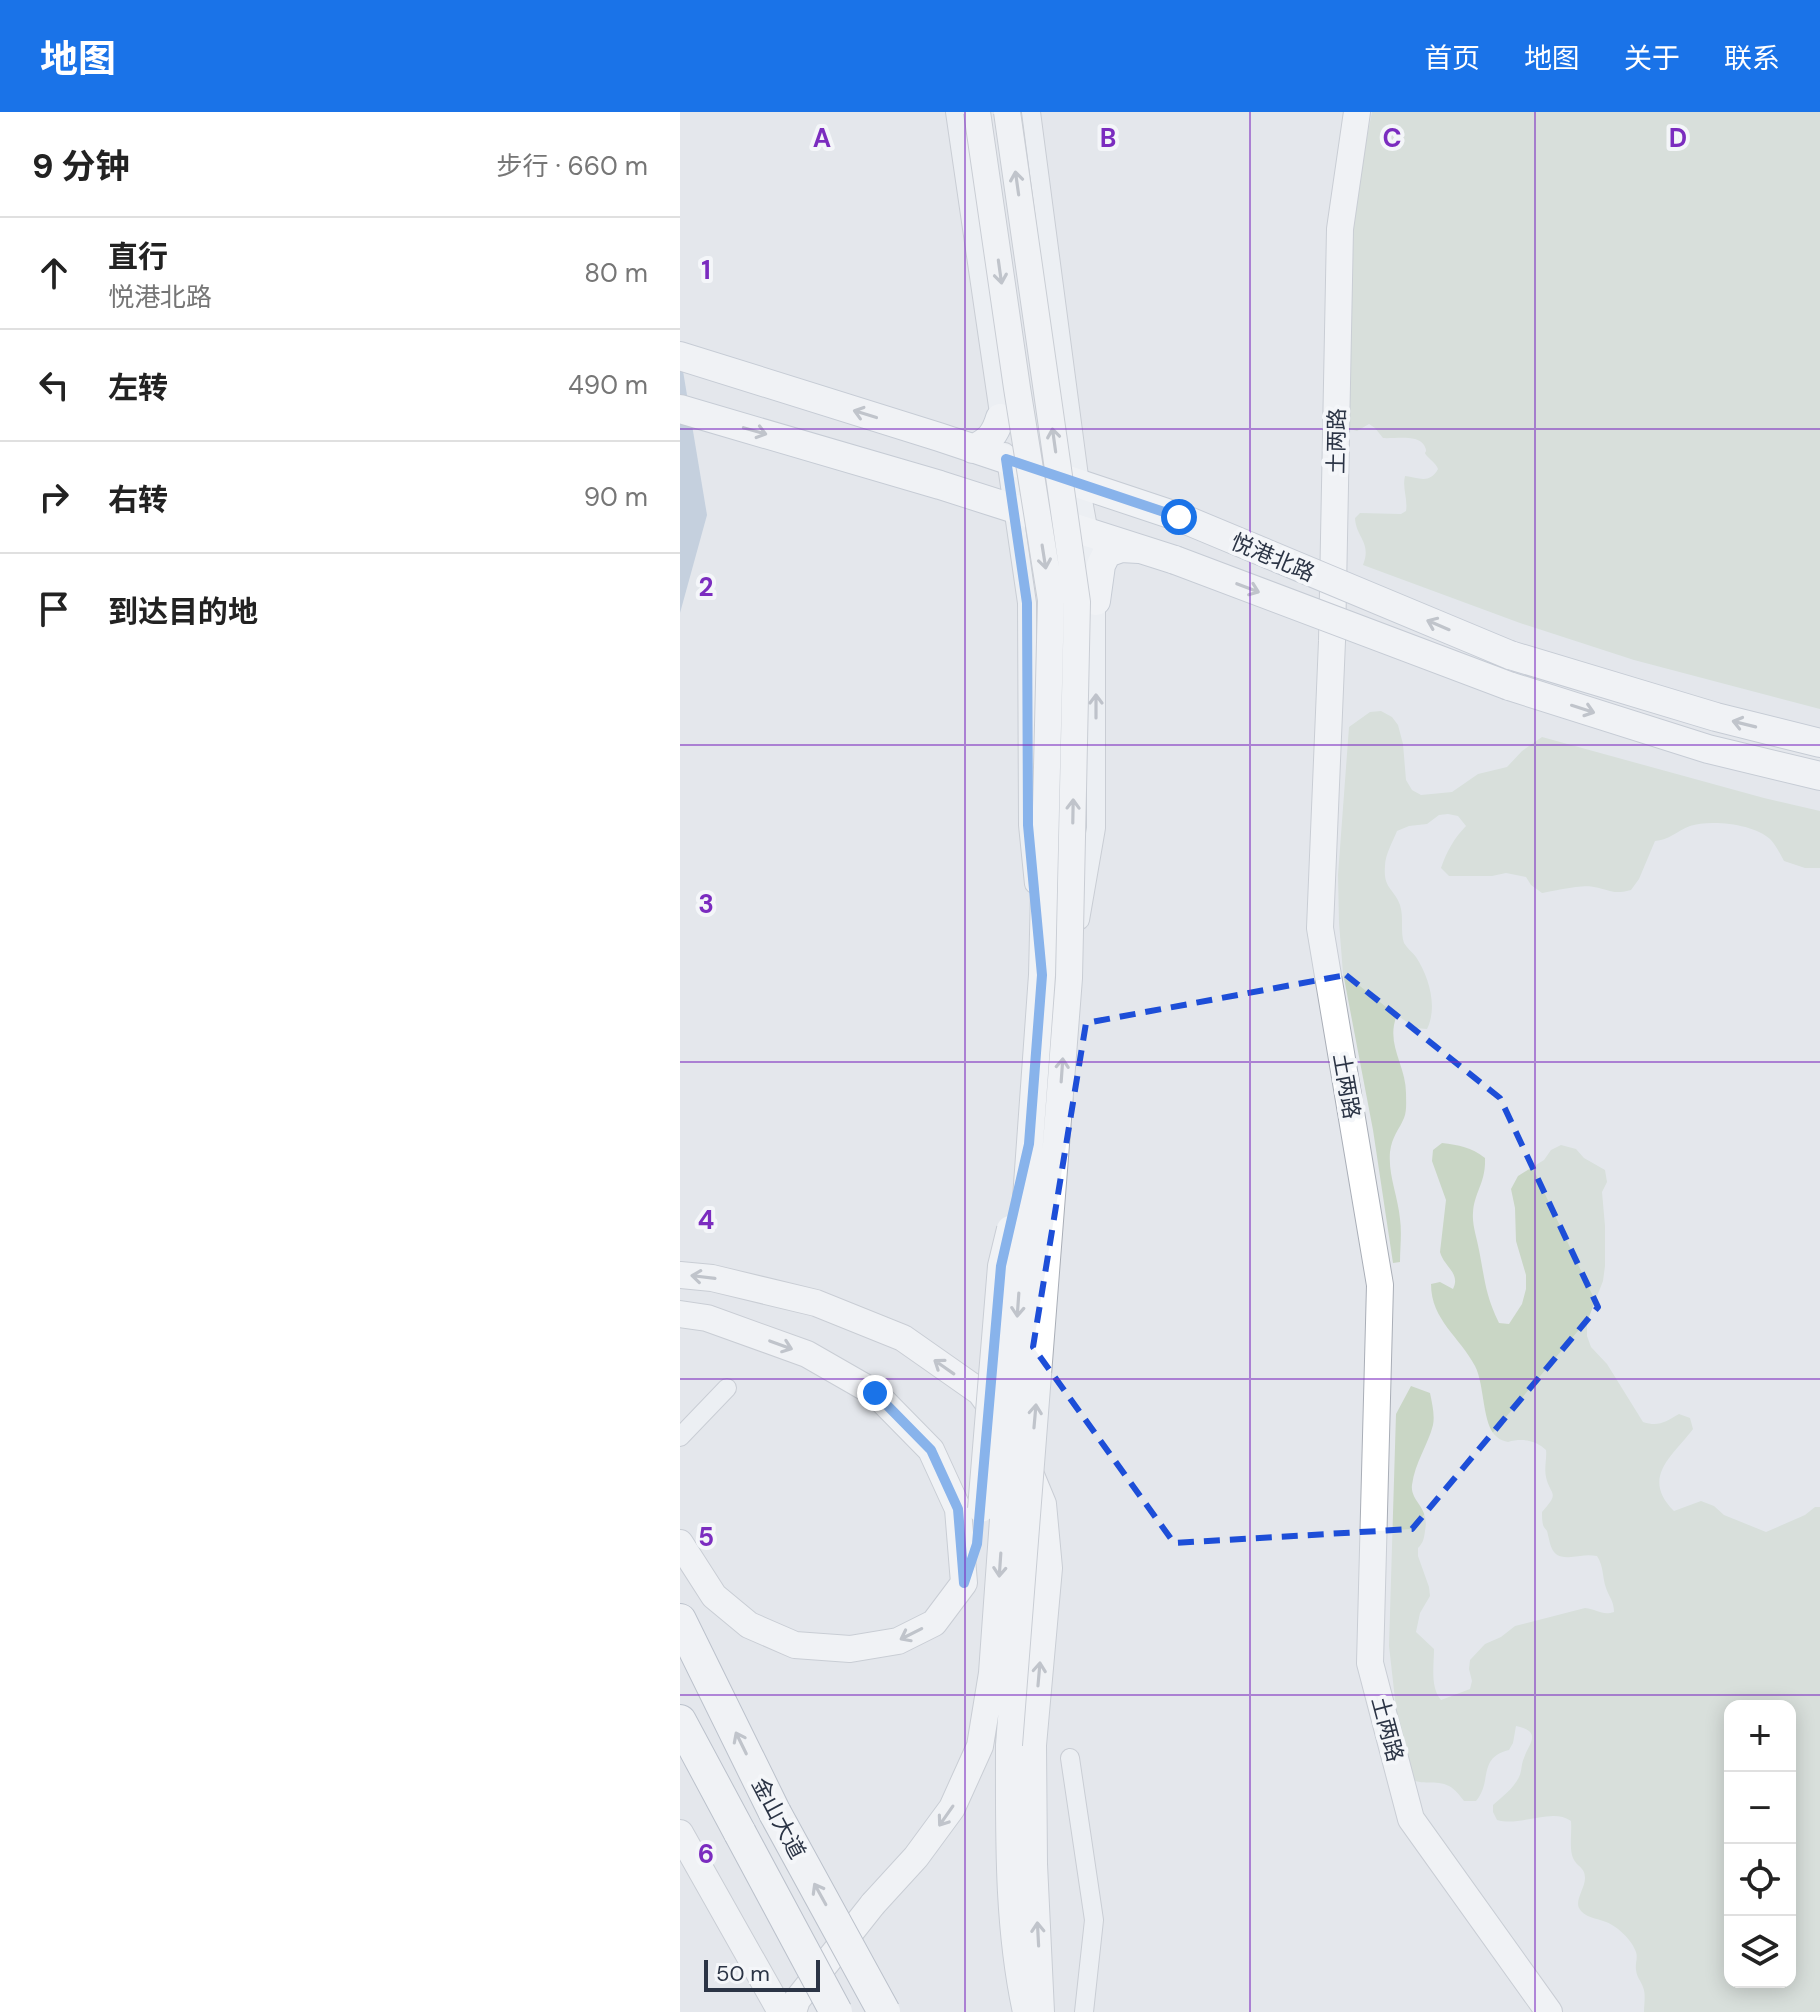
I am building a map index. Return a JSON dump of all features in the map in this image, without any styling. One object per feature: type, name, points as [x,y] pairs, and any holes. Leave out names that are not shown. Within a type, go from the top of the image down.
[{"type":"highway","name":"金山大道","points":[[680,1620],[775,1813],[884,2012]]},
{"type":"highway","name":"金山大道","points":[[680,1721],[836,2012]]},
{"type":"main road","points":[[793,2012],[797,2000],[873,1904],[916,1857],[952,1808],[980,1746],[992,1673],[1042,975],[1051,600],[1014,373],[977,112]]},
{"type":"main road","points":[[1007,112],[1077,602],[1069,978],[1009,1745],[1010,1863],[1019,1979],[1026,2012]]},
{"type":"main road","name":"土两路","points":[[1357,112],[1340,229],[1332,641],[1320,928],[1380,1285],[1370,1663],[1411,1819],[1549,2012]]},
{"type":"main road","name":"悦港北路","points":[[680,356],[939,437],[1179,517],[1510,655],[1716,717],[1820,743]]},
{"type":"main road","name":"悦港北路","points":[[680,409],[940,485],[1175,560],[1509,686],[1708,749],[1820,776]]},
{"type":"main road","points":[[973,449],[995,434],[1000,418]]},
{"type":"main road","points":[[1096,601],[1101,565],[1107,553],[1121,548],[1139,549]]},
{"type":"main road","points":[[680,1543],[714,1596],[749,1625],[795,1645],[850,1649],[898,1641],[934,1623],[964,1583],[977,1544],[1001,1266],[1029,1144]]},
{"type":"main road","points":[[680,1275],[712,1278],[816,1303],[903,1338],[980,1392],[1019,1445],[1043,1504],[1049,1568],[1033,1745],[1034,1864],[1041,2012]]},
{"type":"main road","points":[[680,1314],[707,1318],[807,1354],[875,1393],[931,1450],[958,1509],[964,1583]]},
{"type":"main road","points":[[680,1833],[781,2012]]},
{"type":"street","points":[[955,112],[1027,603],[1028,825],[1042,975]]},
{"type":"street","points":[[1031,112],[1096,601],[1096,828],[1069,978]]},
{"type":"street","points":[[680,1437],[727,1388]]},
{"type":"street","points":[[1070,1758],[1094,1920],[1084,2012]]},
{"type":"highlighted area","points":[[1346,975],[1500,1098],[1598,1307],[1412,1529],[1174,1543],[1033,1347],[1086,1023]]},
{"type":"green space","points":[[1372,112],[1820,112],[1820,709],[1634,660],[1520,623],[1363,565],[1365,545],[1355,518],[1360,513],[1401,514],[1406,511],[1405,476],[1428,478],[1438,469],[1425,454],[1424,445],[1416,439],[1383,438],[1369,424],[1357,431],[1350,429],[1347,420],[1349,227]]},
{"type":"green space","points":[[1381,711],[1398,725],[1406,780],[1412,790],[1421,795],[1452,792],[1478,774],[1507,767],[1542,737],[1820,811],[1820,868],[1805,868],[1784,861],[1770,839],[1754,830],[1732,824],[1699,824],[1655,841],[1639,879],[1631,890],[1620,892],[1589,886],[1542,893],[1526,877],[1506,873],[1449,876],[1441,868],[1451,846],[1466,826],[1458,816],[1439,815],[1427,824],[1397,831],[1386,857],[1386,879],[1400,905],[1404,943],[1425,974],[1432,1011],[1427,1029],[1415,1028],[1397,1015],[1394,1026],[1406,1103],[1405,1115],[1390,1152],[1401,1230],[1400,1262],[1393,1263],[1373,1130],[1343,973],[1339,923],[1338,875],[1349,727],[1370,712]]},
{"type":"green space","points":[[1442,1143],[1470,1149],[1485,1158],[1473,1222],[1491,1304],[1499,1323],[1509,1324],[1522,1304],[1526,1289],[1526,1275],[1516,1241],[1511,1189],[1518,1176],[1561,1145],[1576,1149],[1584,1158],[1605,1170],[1607,1182],[1602,1192],[1605,1266],[1603,1281],[1587,1322],[1587,1336],[1591,1347],[1607,1364],[1643,1422],[1658,1424],[1679,1414],[1690,1418],[1693,1429],[1663,1467],[1660,1488],[1664,1499],[1674,1511],[1701,1501],[1714,1506],[1724,1515],[1766,1532],[1820,1507],[1820,2012],[1644,2012],[1645,1996],[1637,1973],[1634,1947],[1615,1927],[1587,1916],[1579,1908],[1585,1878],[1572,1854],[1571,1821],[1555,1816],[1497,1820],[1493,1812],[1493,1805],[1511,1789],[1520,1775],[1532,1739],[1524,1728],[1516,1726],[1509,1750],[1499,1754],[1489,1764],[1484,1786],[1476,1801],[1464,1801],[1444,1784],[1418,1782],[1408,1777],[1389,1646],[1396,1414],[1411,1386],[1430,1393],[1433,1413],[1433,1425],[1416,1469],[1412,1491],[1425,1516],[1425,1534],[1418,1548],[1418,1556],[1430,1596],[1420,1613],[1416,1632],[1434,1649],[1434,1683],[1441,1700],[1470,1689],[1470,1660],[1485,1644],[1515,1626],[1585,1608],[1603,1613],[1614,1612],[1597,1556],[1559,1556],[1551,1546],[1542,1518],[1542,1512],[1553,1497],[1545,1474],[1546,1450],[1528,1441],[1504,1441],[1492,1432],[1475,1366],[1436,1308],[1431,1284],[1440,1282],[1453,1289],[1455,1279],[1440,1252],[1446,1200],[1432,1161],[1433,1150]]},
{"type":"water","points":[[680,353],[707,515],[680,613]]},
{"type":"route","points":[[875,1393],[931,1450],[958,1509],[964,1583],[977,1544],[1001,1266],[1029,1144],[1042,975],[1028,825],[1027,603],[1006,459],[1179,517]]}]
